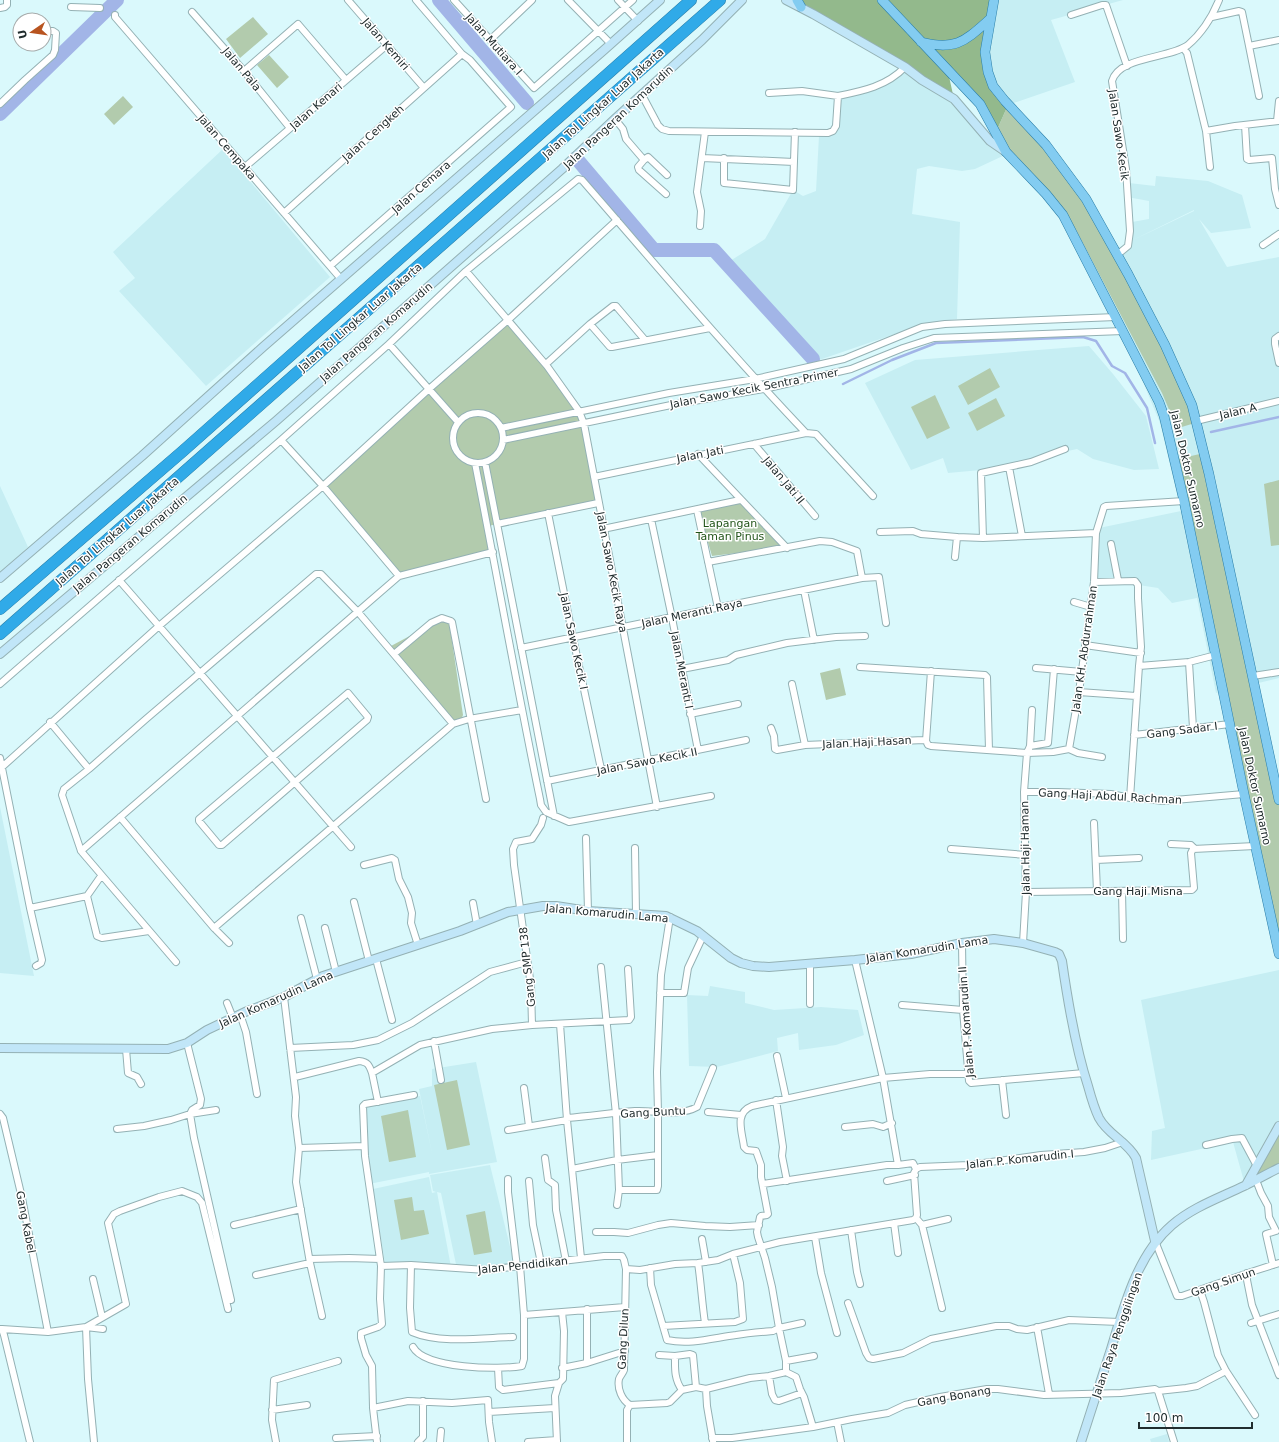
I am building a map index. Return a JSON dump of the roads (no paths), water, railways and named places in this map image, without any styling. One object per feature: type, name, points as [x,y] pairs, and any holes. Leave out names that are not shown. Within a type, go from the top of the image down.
[{"type":"highway","name":"Jalan Tol Lingkar Luar Jakarta","points":[[0,609],[183,451],[691,0]]},
{"type":"highway","name":"Jalan Tol Lingkar Luar Jakarta","points":[[0,634],[720,0]]},
{"type":"main road","name":"Jalan Doktor Sumarno","points":[[882,0],[980,104],[1006,152],[1046,194],[1063,215],[1159,402],[1164,416],[1184,501],[1244,794],[1279,954]]},
{"type":"main road","name":"Jalan Doktor Sumarno","points":[[994,0],[986,52],[988,73],[993,86],[1004,101],[1046,145],[1086,198],[1128,274],[1173,362],[1192,405],[1253,676],[1279,800]]},
{"type":"main road","points":[[918,38],[943,46],[960,42],[970,37],[990,19]]},
{"type":"street","points":[[0,8],[6,7],[8,0]]},
{"type":"street","points":[[70,0],[71,8],[100,8]]},
{"type":"street","name":"Jalan Kemiri","points":[[348,0],[424,88]]},
{"type":"street","points":[[416,0],[462,54]]},
{"type":"street","name":"Jalan Mutiara I","points":[[454,0],[534,88],[598,30]]},
{"type":"street","points":[[568,0],[611,44]]},
{"type":"street","points":[[618,0],[638,21]]},
{"type":"street","points":[[598,30],[633,0]]},
{"type":"street","points":[[0,578],[142,456],[341,279],[638,21],[660,0]]},
{"type":"street","name":"Jalan Pangeran Komarudin","points":[[0,654],[282,416],[562,169],[702,40],[742,0]]},
{"type":"street","points":[[786,0],[799,4],[906,67],[922,80],[954,100],[990,141],[1006,152]]},
{"type":"street","name":"Jalan Sawo Kecik","points":[[1117,255],[1128,246],[1130,231],[1126,169],[1112,81],[1116,71],[1183,48],[1192,41],[1212,17],[1220,0]]},
{"type":"street","points":[[490,40],[529,1]]},
{"type":"street","points":[[1071,15],[1106,5],[1127,66]]},
{"type":"street","points":[[1212,17],[1239,11],[1242,12],[1259,96]]},
{"type":"street","name":"Jalan Pala","points":[[192,12],[244,71],[290,128]]},
{"type":"street","name":"Jalan Cempaka","points":[[115,15],[115,17],[341,279]]},
{"type":"street","points":[[244,71],[299,24],[346,80]]},
{"type":"street","points":[[0,104],[53,55],[55,50],[56,33],[52,31]]},
{"type":"street","points":[[1249,46],[1279,40]]},
{"type":"street","name":"Jalan Kenari","points":[[245,167],[387,45]]},
{"type":"street","points":[[1183,48],[1187,53],[1206,131],[1210,167]]},
{"type":"street","name":"Jalan Cengkeh","points":[[284,213],[462,54]]},
{"type":"street","name":"Jalan Cemara","points":[[330,266],[511,107],[470,60],[462,54]]},
{"type":"street","points":[[769,92],[802,92],[838,96],[868,90],[880,85],[906,67]]},
{"type":"street","points":[[642,95],[658,125],[662,129],[669,131],[828,133],[833,131],[836,126],[838,96]]},
{"type":"street","points":[[1206,131],[1278,121],[1279,101]]},
{"type":"street","points":[[615,119],[623,129],[626,140],[644,160]]},
{"type":"street","points":[[1245,125],[1247,158],[1249,160],[1272,158],[1275,189],[1279,205]]},
{"type":"street","points":[[700,226],[701,211],[697,192],[705,132]]},
{"type":"street","points":[[724,158],[724,183],[793,190],[795,132]]},
{"type":"street","points":[[666,194],[639,170],[638,167],[648,157],[667,175]]},
{"type":"street","points":[[702,158],[794,162]]},
{"type":"street","points":[[0,684],[281,440],[389,344],[466,271],[578,179],[582,180],[755,379],[806,432]]},
{"type":"street","points":[[2,767],[50,722],[159,626],[323,486],[617,220]]},
{"type":"street","points":[[1263,245],[1279,234]]},
{"type":"street","name":"Jalan Sawo Kecik Raya","points":[[466,271],[546,364],[579,411],[584,424],[657,807]]},
{"type":"street","points":[[546,364],[612,306],[615,306],[646,340]]},
{"type":"street","name":"Jalan Sawo Kecik Sentra Primer","points":[[501,428],[669,393],[755,379],[844,359],[922,327],[945,324],[1116,317]]},
{"type":"street","points":[[590,324],[610,347],[710,328]]},
{"type":"street","name":"Jalan Sawo Kecik Sentra Primer","points":[[503,440],[671,405],[764,388],[851,369],[903,348],[934,338],[1123,331]]},
{"type":"street","points":[[1279,336],[1275,339],[1274,344],[1279,363]]},
{"type":"street","points":[[389,344],[458,422]]},
{"type":"street","points":[[844,359],[851,369]]},
{"type":"street","points":[[669,393],[671,405]]},
{"type":"street","name":"Jalan A","points":[[1196,421],[1279,401]]},
{"type":"street","points":[[478,413],[494,419],[501,428],[503,440],[498,454],[485,462],[475,463],[465,460],[455,449],[453,435],[458,422],[467,415],[478,413]]},
{"type":"street","name":"Jalan Jati","points":[[594,477],[806,432],[816,434],[873,496]]},
{"type":"street","points":[[281,440],[323,486],[399,576]]},
{"type":"street","name":"Jalan Jati II","points":[[754,444],[815,516]]},
{"type":"street","points":[[983,538],[980,473],[1031,462],[1065,450]]},
{"type":"street","points":[[698,454],[740,500],[788,548]]},
{"type":"street","points":[[485,462],[554,816]]},
{"type":"street","points":[[475,463],[522,710],[542,805],[546,812],[569,822],[711,796]]},
{"type":"street","points":[[1009,467],[1022,536]]},
{"type":"street","points":[[604,529],[740,500]]},
{"type":"street","name":"Jalan KH. Abdurrahman","points":[[1069,749],[1082,672],[1094,582],[1096,533],[1104,507],[1184,501]]},
{"type":"street","points":[[497,524],[598,503]]},
{"type":"street","points":[[697,510],[718,608]]},
{"type":"street","name":"Jalan Sawo Kecik I","points":[[548,513],[573,638],[602,769]]},
{"type":"street","name":"Jalan Meranti I","points":[[650,519],[672,618],[698,750]]},
{"type":"street","points":[[880,532],[913,531],[921,534],[983,538],[1062,533],[1075,535],[1096,533]]},
{"type":"street","points":[[955,557],[957,537]]},
{"type":"street","points":[[708,562],[826,541],[857,551],[862,578]]},
{"type":"street","points":[[1111,544],[1118,580]]},
{"type":"street","points":[[80,851],[399,576],[493,552]]},
{"type":"street","points":[[176,962],[80,851],[62,795],[64,789],[200,672],[316,574],[321,574],[358,612],[453,724]]},
{"type":"street","name":"Jalan Meranti Raya","points":[[521,648],[862,578],[879,577],[886,622]]},
{"type":"street","points":[[119,580],[351,847]]},
{"type":"street","points":[[1094,582],[1118,580],[1136,581],[1138,585],[1141,653],[1138,666],[1130,798]]},
{"type":"street","points":[[804,590],[814,640]]},
{"type":"street","points":[[1074,602],[1091,606]]},
{"type":"street","points":[[503,606],[513,604]]},
{"type":"street","points":[[394,654],[431,623],[442,618],[451,621],[486,799]]},
{"type":"street","points":[[682,669],[728,660],[736,655],[787,643],[865,636]]},
{"type":"street","points":[[1086,645],[1141,653]]},
{"type":"street","points":[[1138,666],[1189,662],[1216,655]]},
{"type":"street","points":[[1189,662],[1193,728]]},
{"type":"street","points":[[860,667],[985,675],[987,677],[989,750]]},
{"type":"street","points":[[1036,668],[1082,672]]},
{"type":"street","points":[[1032,710],[1030,746],[1048,743],[1054,669]]},
{"type":"street","points":[[926,741],[931,671]]},
{"type":"street","points":[[1253,676],[1279,672]]},
{"type":"street","points":[[518,684],[528,682]]},
{"type":"street","points":[[792,684],[805,745]]},
{"type":"street","points":[[1079,692],[1136,696]]},
{"type":"street","points":[[346,694],[349,694],[368,717],[368,719],[222,845],[219,845],[199,821],[199,819],[273,757],[346,694]]},
{"type":"street","points":[[690,714],[738,704]]},
{"type":"street","points":[[214,928],[453,724],[470,719],[522,710]]},
{"type":"street","points":[[50,722],[89,769]]},
{"type":"street","name":"Gang Sadar I","points":[[1134,736],[1230,724]]},
{"type":"street","name":"Jalan Haji Hasan","points":[[770,728],[774,736],[775,749],[777,750],[805,745],[916,740],[926,741],[928,745],[931,746],[1027,753]]},
{"type":"street","name":"Jalan Sawo Kecik II","points":[[547,781],[746,740]]},
{"type":"street","name":"Jalan Haji Haman","points":[[1023,943],[1026,892],[1024,792],[1027,753],[1030,746]]},
{"type":"street","points":[[1027,753],[1053,752],[1069,749],[1078,754],[1102,757]]},
{"type":"street","points":[[0,758],[42,960],[36,966]]},
{"type":"street","name":"Gang Haji Abdul Rachman","points":[[1024,792],[1111,794],[1130,798],[1178,800],[1244,794]]},
{"type":"street","points":[[120,817],[214,928],[229,943]]},
{"type":"street","name":"Gang SMP 138","points":[[532,1025],[531,986],[514,865],[514,844],[532,839],[541,825],[543,818]]},
{"type":"street","points":[[1094,823],[1097,891]]},
{"type":"street","points":[[586,838],[588,911]]},
{"type":"street","points":[[1171,844],[1191,845],[1194,848],[1255,846]]},
{"type":"street","points":[[635,848],[636,914]]},
{"type":"street","name":"Gang Haji Misna","points":[[1026,892],[1193,890],[1191,853],[1194,848]]},
{"type":"street","points":[[951,849],[1026,855]]},
{"type":"street","points":[[364,865],[392,858],[395,860],[399,879],[408,897],[412,913],[411,923],[418,945]]},
{"type":"street","points":[[1096,860],[1139,858]]},
{"type":"street","points":[[30,908],[87,896],[101,876]]},
{"type":"street","points":[[1122,891],[1123,939]]},
{"type":"street","points":[[87,896],[97,936],[102,938],[148,931]]},
{"type":"street","points":[[354,902],[392,1020]]},
{"type":"street","points":[[473,903],[477,925]]},
{"type":"street","name":"Jalan Komarudin Lama","points":[[0,1048],[168,1049],[187,1043],[207,1030],[236,1016],[284,997],[317,979],[477,925],[508,912],[548,906],[588,911],[670,917],[692,928],[731,958],[747,964],[769,967],[911,954],[962,943],[994,939],[1023,943],[1055,952],[1062,961],[1074,1031],[1084,1073],[1099,1118],[1108,1130],[1132,1151],[1136,1158],[1155,1241]]},
{"type":"street","points":[[619,1190],[657,1190],[658,1186],[657,1072],[660,993],[670,917]]},
{"type":"street","points":[[301,918],[317,979]]},
{"type":"street","points":[[325,928],[336,972]]},
{"type":"street","points":[[660,993],[684,993],[688,968],[703,936]]},
{"type":"street","name":"Jalan P. Komarudin II","points":[[962,943],[963,1010],[971,1083],[1084,1073]]},
{"type":"street","points":[[856,960],[884,1078],[898,1166]]},
{"type":"street","points":[[290,1048],[353,1044],[378,1040],[412,1023],[490,972],[528,962]]},
{"type":"street","points":[[810,964],[810,1004]]},
{"type":"street","points":[[601,967],[616,1114],[619,1190],[616,1205]]},
{"type":"street","points":[[372,1073],[420,1045],[434,1041],[492,1029],[630,1019],[628,969]]},
{"type":"street","points":[[284,997],[295,1076],[295,1116],[299,1148],[296,1179],[310,1261],[322,1316]]},
{"type":"street","points":[[227,1003],[236,1016],[249,1045],[257,1094]]},
{"type":"street","points":[[902,1005],[963,1010]]},
{"type":"street","points":[[560,1024],[567,1119],[581,1258]]},
{"type":"street","points":[[434,1041],[441,1080]]},
{"type":"street","points":[[187,1043],[201,1103],[200,1106],[192,1110],[190,1114],[202,1181],[231,1300]]},
{"type":"street","points":[[126,1049],[128,1073],[137,1077],[141,1084]]},
{"type":"street","points":[[777,1056],[786,1098]]},
{"type":"street","points":[[295,1076],[359,1061],[366,1062],[368,1063],[372,1073],[378,1102]]},
{"type":"street","name":"Gang Buntu","points":[[508,1130],[567,1119],[637,1111],[682,1111],[697,1107],[713,1068]]},
{"type":"street","points":[[786,1372],[786,1361],[771,1280],[758,1237],[761,1216],[768,1214],[758,1155],[756,1151],[747,1150],[744,1147],[740,1122],[741,1115],[745,1109],[776,1100],[884,1078],[930,1074],[969,1074]]},
{"type":"street","points":[[1002,1080],[1006,1115]]},
{"type":"street","points":[[524,1088],[529,1126]]},
{"type":"street","points":[[336,1438],[377,1439],[373,1408],[372,1366],[366,1355],[361,1338],[361,1334],[364,1331],[378,1327],[382,1324],[380,1299],[381,1266],[364,1146],[364,1105],[414,1094]]},
{"type":"street","points":[[776,1100],[783,1147],[782,1156],[787,1181]]},
{"type":"street","points":[[117,1129],[144,1126],[190,1114],[216,1110]]},
{"type":"street","points":[[708,1112],[741,1115]]},
{"type":"street","name":"Gang Kabel","points":[[0,1114],[3,1118],[22,1198],[48,1332]]},
{"type":"street","points":[[845,1127],[873,1124],[883,1127],[892,1123]]},
{"type":"street","points":[[1245,1186],[1279,1126]]},
{"type":"street","points":[[1206,1145],[1242,1138],[1257,1166]]},
{"type":"street","name":"Jalan P. Komarudin I","points":[[887,1181],[915,1172],[920,1167],[969,1165],[1052,1154],[1084,1152],[1105,1148],[1123,1142]]},
{"type":"street","points":[[299,1148],[364,1146]]},
{"type":"street","points":[[572,1169],[617,1160],[658,1155]]},
{"type":"street","points":[[545,1158],[548,1180],[555,1185],[556,1210],[566,1261]]},
{"type":"street","points":[[763,1184],[887,1165],[898,1166],[913,1163],[915,1172],[916,1218],[922,1225],[942,1308]]},
{"type":"street","name":"Jalan Raya Penggilingan","points":[[1081,1442],[1119,1322],[1134,1281],[1155,1241],[1172,1225],[1195,1208],[1245,1186],[1279,1168]]},
{"type":"street","points":[[413,1347],[417,1353],[437,1362],[498,1368],[521,1367],[523,1365],[524,1315],[519,1267],[508,1192],[508,1179]]},
{"type":"street","points":[[1256,1180],[1268,1206],[1269,1217],[1276,1231],[1266,1234],[1276,1264]]},
{"type":"street","points":[[528,1181],[541,1263]]},
{"type":"street","points":[[86,1327],[126,1304],[109,1230],[108,1223],[110,1219],[114,1214],[120,1211],[159,1197],[182,1191],[197,1197],[202,1203],[228,1309]]},
{"type":"street","points":[[234,1225],[301,1209]]},
{"type":"street","points":[[626,1269],[640,1270],[674,1264],[718,1260],[733,1254],[780,1242],[913,1220],[916,1218]]},
{"type":"street","points":[[922,1225],[948,1219]]},
{"type":"street","points":[[596,1232],[628,1233],[671,1223],[730,1227],[759,1225]]},
{"type":"street","points":[[894,1223],[898,1253]]},
{"type":"street","points":[[851,1230],[860,1284]]},
{"type":"street","points":[[815,1237],[824,1285],[837,1333]]},
{"type":"street","points":[[702,1239],[706,1262]]},
{"type":"street","name":"Gang Simun","points":[[1155,1241],[1177,1296],[1182,1296],[1276,1264]]},
{"type":"street","points":[[663,1326],[735,1322],[741,1321],[744,1318],[733,1254]]},
{"type":"street","name":"Jalan Pendidikan","points":[[381,1266],[411,1265],[486,1270],[581,1258],[622,1256],[623,1258]]},
{"type":"street","points":[[256,1275],[310,1261],[349,1258],[380,1259]]},
{"type":"street","name":"Gang Dilun","points":[[623,1258],[626,1269],[625,1351],[624,1370],[619,1379],[620,1393],[624,1400],[630,1405]]},
{"type":"street","points":[[698,1263],[705,1323]]},
{"type":"street","points":[[411,1265],[410,1308],[412,1332],[418,1335],[449,1339],[513,1337]]},
{"type":"street","points":[[650,1268],[651,1285],[667,1340],[678,1342],[773,1331],[779,1328],[802,1323]]},
{"type":"street","points":[[1247,1274],[1252,1306],[1279,1374]]},
{"type":"street","points":[[93,1279],[102,1317]]},
{"type":"street","points":[[1200,1290],[1218,1355],[1226,1371],[1255,1415]]},
{"type":"street","points":[[848,1303],[869,1358],[873,1359],[903,1353],[932,1339],[992,1327],[1009,1326],[1027,1330],[1069,1320],[1119,1322]]},
{"type":"street","points":[[524,1315],[625,1307]]},
{"type":"street","points":[[587,1309],[587,1363]]},
{"type":"street","points":[[528,1442],[557,1441],[555,1396],[559,1383],[562,1379],[564,1331],[562,1312]]},
{"type":"street","points":[[1251,1324],[1279,1314]]},
{"type":"street","points":[[86,1327],[88,1379],[94,1442]]},
{"type":"street","points":[[30,1442],[1,1329],[48,1332],[86,1327],[103,1329]]},
{"type":"street","points":[[1036,1327],[1049,1394]]},
{"type":"street","points":[[562,1368],[587,1363],[625,1351]]},
{"type":"street","points":[[659,1355],[693,1355],[696,1387]]},
{"type":"street","points":[[675,1356],[676,1377],[682,1390]]},
{"type":"street","points":[[786,1361],[814,1356]]},
{"type":"street","points":[[276,1442],[272,1420],[274,1380],[338,1361]]},
{"type":"street","points":[[498,1368],[499,1387],[503,1390],[559,1383]]},
{"type":"street","name":"Gang Bonang","points":[[713,1440],[813,1427],[888,1413],[905,1405],[975,1390],[998,1389],[1027,1394],[1096,1394],[1155,1389],[1158,1391],[1197,1386],[1226,1371]]},
{"type":"street","points":[[627,1442],[627,1410],[630,1405],[666,1404],[682,1390],[696,1387],[706,1389],[750,1378],[770,1376],[786,1372],[796,1377],[813,1427]]},
{"type":"street","points":[[770,1376],[772,1394],[775,1400],[779,1401],[802,1393]]},
{"type":"street","points":[[706,1389],[707,1406],[713,1440]]},
{"type":"street","points":[[1158,1391],[1174,1442]]},
{"type":"street","points":[[373,1408],[408,1402],[423,1401],[452,1403],[488,1400],[492,1442]]},
{"type":"street","points":[[418,1442],[423,1437],[423,1401]]},
{"type":"street","points":[[272,1410],[307,1405]]},
{"type":"street","points":[[489,1412],[555,1408]]},
{"type":"street","points":[[837,1422],[841,1442]]},
{"type":"street","points":[[440,1442],[441,1431]]},
{"type":"waterway","points":[[0,114],[117,0]]},
{"type":"waterway","points":[[439,0],[527,103]]},
{"type":"waterway","points":[[576,158],[654,250],[714,250],[813,359]]},
{"type":"waterway","points":[[843,384],[892,360],[936,343],[1083,337],[1096,341],[1112,366],[1125,373],[1147,408],[1155,443]]},
{"type":"waterway","points":[[1211,432],[1279,417]]},
{"type":"park label","name":"Lapangan Taman Pinus","points":[[730,529]]}]
